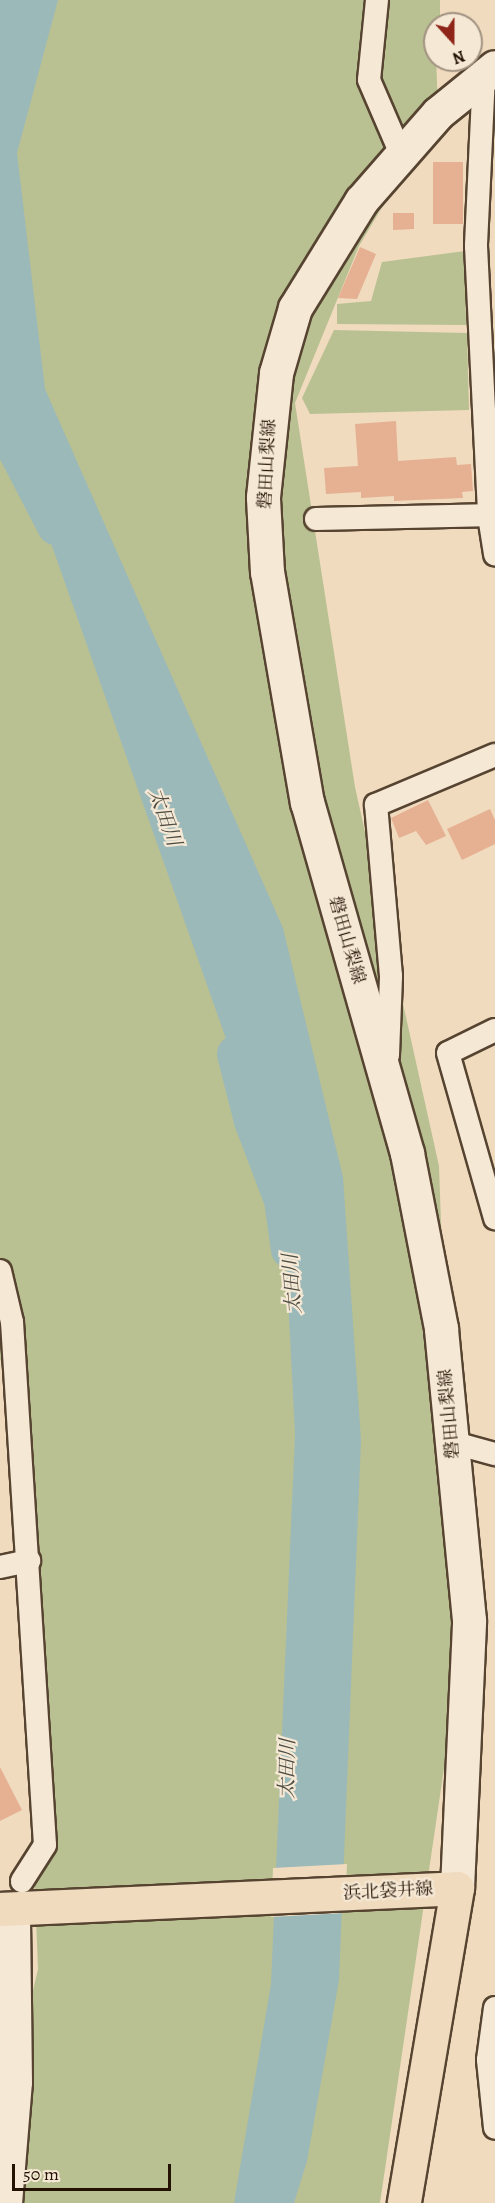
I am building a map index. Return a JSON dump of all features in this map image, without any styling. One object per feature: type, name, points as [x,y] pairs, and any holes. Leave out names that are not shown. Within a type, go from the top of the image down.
[{"type":"main road","name":"磐田山梨線","points":[[457,1888],[469,1620],[441,1328],[389,1084],[307,803],[267,572],[263,497],[276,373],[295,308],[361,201],[438,113],[489,71]]},
{"type":"main road","name":"浜北袋井線","points":[[6,1910],[47,1910],[457,1888],[404,2203]]},
{"type":"main road","points":[[5,2203],[15,2082],[6,1910]]},
{"type":"street","points":[[378,0],[369,80],[401,154]]},
{"type":"street","points":[[489,71],[486,193],[492,515],[495,555]]},
{"type":"street","points":[[316,519],[492,515]]},
{"type":"street","points":[[389,1084],[391,976],[376,805],[495,755]]},
{"type":"street","points":[[495,1029],[448,1053],[495,1218]]},
{"type":"street","points":[[0,1271],[12,1322],[29,1562],[45,1845],[22,1881]]},
{"type":"street","points":[[451,1442],[495,1454]]},
{"type":"street","points":[[0,1567],[29,1562]]},
{"type":"street","points":[[495,2008],[488,2060],[495,2128]]},
{"type":"green space","points":[[0,0],[440,0],[440,12],[423,12],[423,72],[437,72],[438,113],[359,246],[295,403],[355,787],[439,1166],[457,1680],[380,2203],[0,2203],[0,2133],[38,1969],[13,1343],[0,1361]]},
{"type":"green space","points":[[465,251],[466,325],[337,324],[337,304],[371,301],[382,262]]},
{"type":"green space","points":[[334,330],[467,333],[469,410],[310,414],[302,398]]},
{"type":"water","points":[[0,0],[58,0],[17,153],[45,389],[283,928],[343,1177],[361,1440],[339,1980],[307,2161],[294,2203],[234,2203],[271,1984],[295,1434],[283,1200],[0,399]]},
{"type":"pier","points":[[347,1864],[345,1913],[271,1917],[273,1868]]},
{"type":"building","points":[[433,162],[463,162],[463,224],[433,224]]},
{"type":"building","points":[[393,213],[414,213],[414,229],[393,230]]},
{"type":"building","points":[[360,247],[376,254],[357,299],[338,298]]},
{"type":"building","points":[[396,421],[398,461],[456,457],[457,465],[471,464],[473,491],[462,492],[463,498],[394,501],[394,496],[361,498],[361,492],[326,494],[324,468],[358,466],[355,424]]},
{"type":"building","points":[[428,800],[446,836],[426,845],[416,831],[399,838],[391,818]]},
{"type":"building","points":[[490,809],[495,820],[495,844],[462,860],[447,829]]},
{"type":"building","points":[[0,1767],[22,1810],[0,1821]]},
{"type":"waterway","name":"太田川","points":[[0,418],[56,526]]},
{"type":"waterway","name":"太田川","points":[[236,1054],[253,1121],[283,1200],[290,1250]]}]
